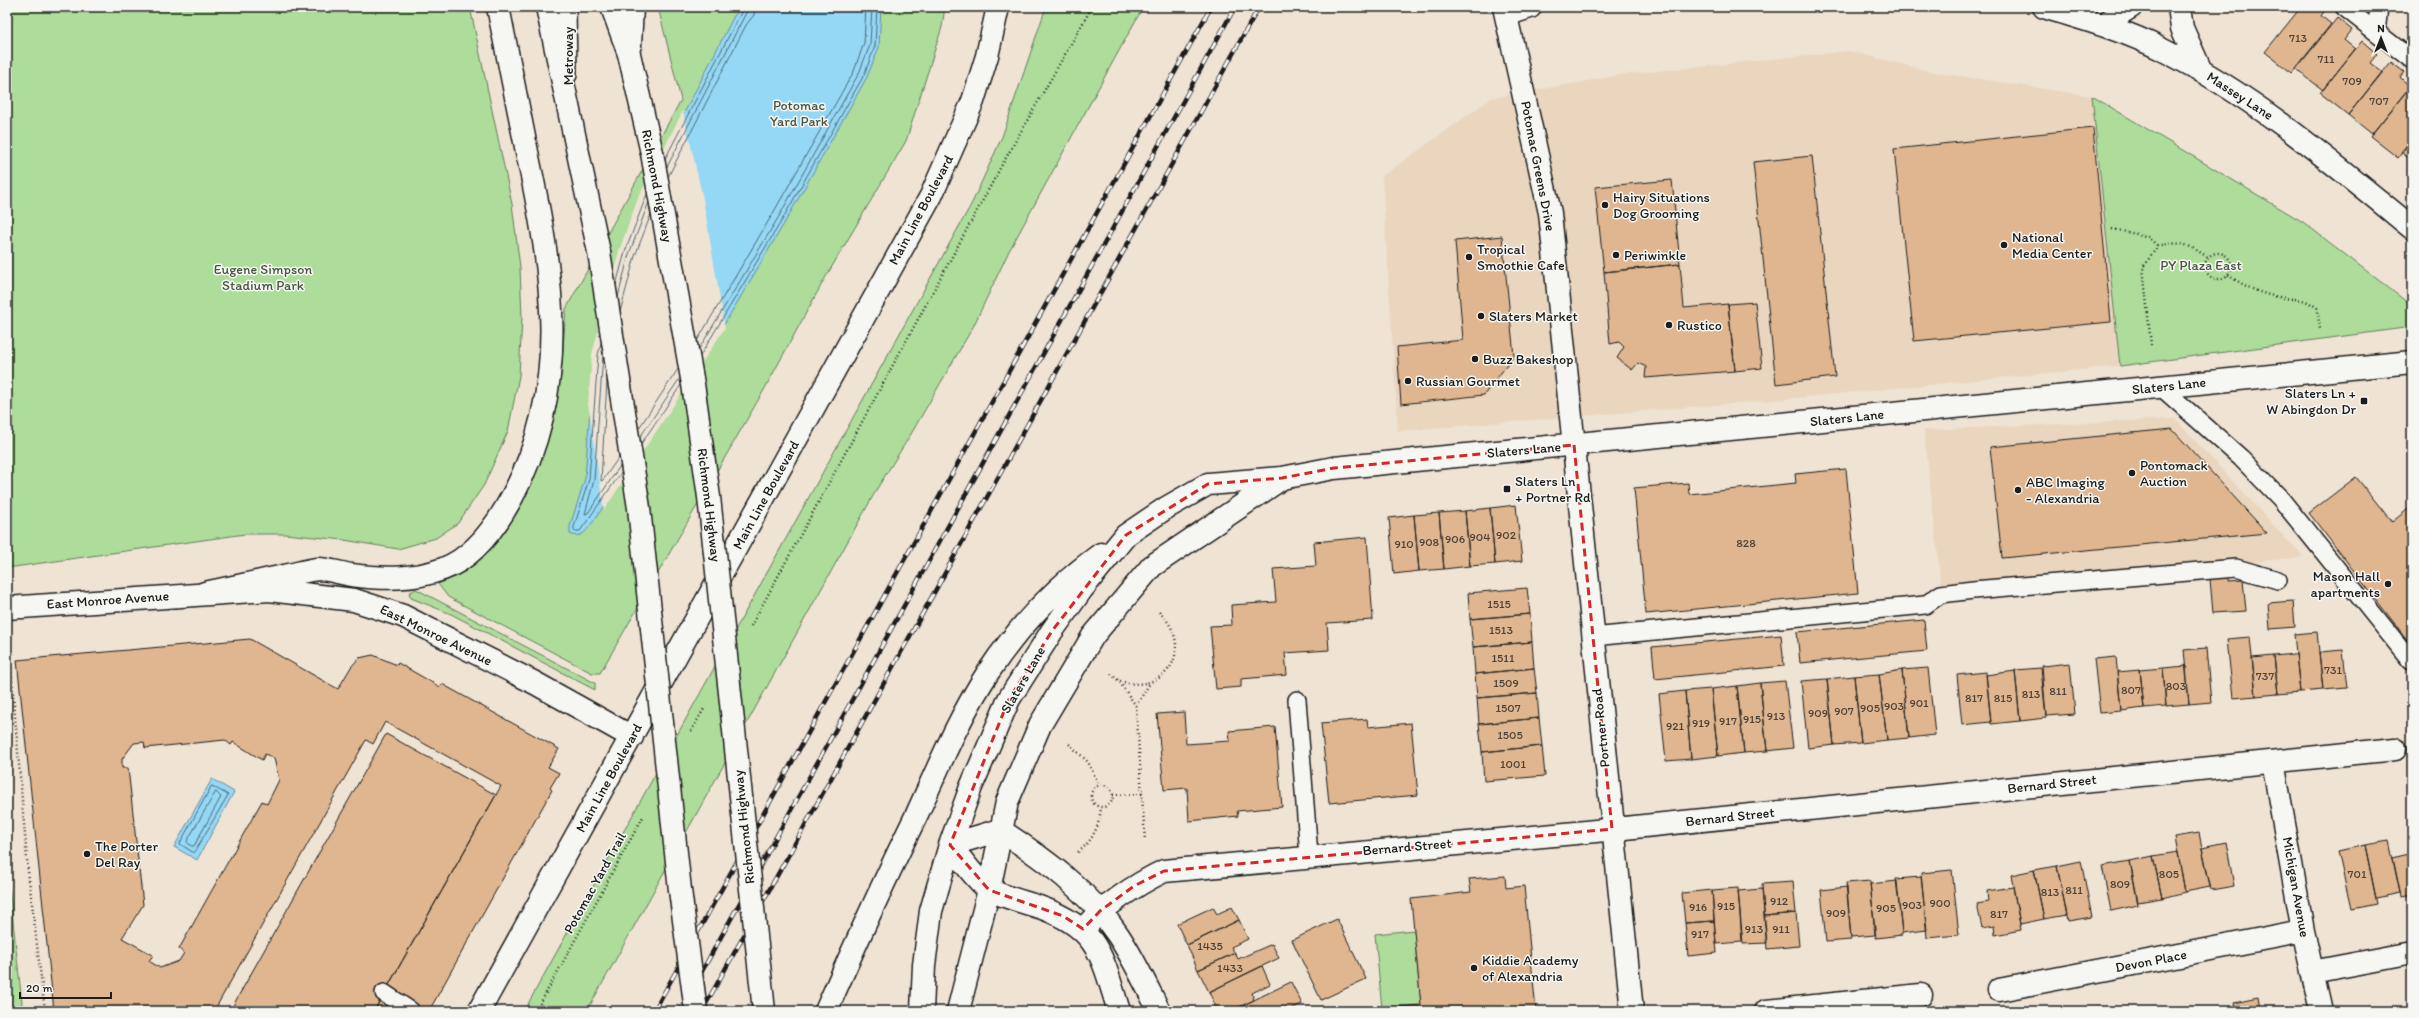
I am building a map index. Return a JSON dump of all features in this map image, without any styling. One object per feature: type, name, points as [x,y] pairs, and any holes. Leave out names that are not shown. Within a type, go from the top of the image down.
[{"type":"main road","points":[[205,593],[318,569],[378,578],[407,578],[445,568],[467,556],[488,534],[507,507],[526,472],[539,435],[547,396],[552,354],[552,308],[541,218],[498,7]]},
{"type":"main road","points":[[547,7],[599,252],[640,508],[680,890],[696,1011]]},
{"type":"main road","name":"Richmond Highway","points":[[612,7],[629,54],[652,153],[693,384],[709,497],[764,1011]]},
{"type":"main road","points":[[629,54],[632,7]]},
{"type":"main road","name":"Main Line Boulevard","points":[[479,1011],[931,196],[973,101],[987,56],[998,7]]},
{"type":"main road","points":[[1505,11],[1530,7]]},
{"type":"main road","name":"Massey Lane","points":[[2044,7],[2102,25],[2160,48],[2201,71],[2269,114],[2412,228]]},
{"type":"main road","points":[[2102,25],[2131,7]]},
{"type":"main road","points":[[2179,7],[2182,28],[2201,71]]},
{"type":"main road","name":"Potomac Greens Drive","points":[[1505,11],[1550,213],[1574,445]]},
{"type":"main road","name":"Slaters Lane","points":[[922,1011],[927,933],[936,889],[950,845],[992,737],[1009,699],[1052,631],[1126,535],[1166,508],[1208,484],[1282,478],[1334,468],[2412,362]]},
{"type":"main road","name":"Portner Road","points":[[1574,445],[1592,636],[1632,1011]]},
{"type":"main road","name":"Slaters Lane","points":[[958,1011],[989,890],[1000,830],[1007,802],[1040,725],[1093,636],[1152,566],[1282,478]]},
{"type":"main road","points":[[826,1011],[873,904],[958,727],[989,671],[1030,619],[1072,575],[1126,535]]},
{"type":"main road","name":"East Monroe Avenue","points":[[7,608],[205,593],[269,590],[308,593],[378,606],[403,616],[508,669],[632,737]]},
{"type":"main road","name":"Bernard Street","points":[[1083,929],[1100,911],[1134,886],[1164,871],[1309,856],[1612,829],[2395,749]]},
{"type":"main road","name":"Michigan Avenue","points":[[2273,762],[2303,931],[2321,1011]]},
{"type":"main road","points":[[1119,1011],[1101,956],[1092,938],[1083,929],[1063,916],[989,890],[950,845],[1000,830],[1041,858],[1100,911],[1132,957],[1159,1011]]},
{"type":"main road","name":"Devon Place","points":[[1999,990],[2303,931]]},
{"type":"main road","points":[[2312,972],[2412,953]]},
{"type":"main road","points":[[1766,1011],[1921,995]]},
{"type":"lane","name":"Metroway","points":[[567,7],[568,105]]},
{"type":"lane","points":[[2344,7],[2412,60]]},
{"type":"lane","points":[[2376,32],[2379,7]]},
{"type":"lane","points":[[2161,387],[2241,458],[2280,498],[2411,661]]},
{"type":"lane","points":[[1592,636],[1925,605],[1940,594],[1973,590],[2228,568],[2236,568],[2278,580]]},
{"type":"lane","points":[[1297,700],[1309,856]]},
{"type":"lane","points":[[384,993],[411,1011]]},
{"type":"path","points":[[749,630],[1000,170],[1092,7]]},
{"type":"path","points":[[2112,229],[2146,236],[2158,246]]},
{"type":"path","points":[[2151,344],[2143,268],[2158,246],[2172,243],[2188,244],[2209,258]]},
{"type":"path","points":[[2214,254],[2226,256],[2231,263],[2228,275],[2221,280],[2209,276],[2205,268],[2209,258],[2214,254]]},
{"type":"path","points":[[2228,275],[2245,286],[2265,294],[2309,301],[2317,308],[2320,329]]},
{"type":"path","points":[[1136,706],[1151,683],[1168,669],[1177,650],[1173,628],[1159,612]]},
{"type":"path","points":[[9,645],[28,871],[45,1011]]},
{"type":"path","points":[[1111,674],[1119,681],[1136,706],[1145,840]]},
{"type":"path","points":[[1119,681],[1140,685],[1151,683]]},
{"type":"path","points":[[689,734],[705,706]]},
{"type":"path","points":[[1069,744],[1088,762],[1099,785],[1111,789],[1113,795],[1112,801],[1107,806],[1101,808],[1095,806],[1091,800],[1090,794],[1094,788],[1099,785]]},
{"type":"path","points":[[1113,795],[1143,794]]},
{"type":"path","name":"Potomac Yard Trail","points":[[536,1011],[648,808]]},
{"type":"path","points":[[1077,852],[1087,845],[1096,832],[1101,808]]},
{"type":"highlighted area","points":[[1574,445],[1612,829],[1164,871],[1134,886],[1100,911],[1083,929],[1063,916],[989,890],[950,845],[1009,699],[1052,631],[1126,535],[1208,484],[1282,478],[1334,468]]},
{"type":"shaded area","points":[[1849,51],[1933,72],[2092,96],[2120,366],[1766,401],[1398,431],[1382,176],[1492,98],[1620,75]]},
{"type":"shaded area","points":[[2175,419],[2303,557],[1942,594],[1924,430]]},
{"type":"green space","name":"Eugene Simpson Stadium Park","points":[[7,7],[470,7],[512,204],[520,267],[522,318],[519,376],[508,431],[484,485],[458,523],[436,538],[398,549],[344,540],[285,534],[245,534],[7,568]]},
{"type":"green space","name":"Potomac Yard Park","points":[[658,7],[945,7],[942,27],[906,141],[824,280],[764,390],[600,673],[592,673],[448,597],[438,584],[457,576],[478,559],[505,531],[522,503],[539,463],[551,424],[561,374],[566,309],[681,100]]},
{"type":"green space","points":[[1046,7],[1143,7],[1009,251],[973,327],[911,434],[878,487],[587,1011],[524,1011],[972,203],[1002,137]]},
{"type":"green space","name":"PY Plaza East","points":[[2092,96],[2303,222],[2412,306],[2412,327],[2120,366]]},
{"type":"green space","points":[[416,589],[595,683],[595,690],[451,614],[411,598],[409,593]]},
{"type":"green space","points":[[7,867],[22,1003],[16,1011],[7,1011]]},
{"type":"green space","points":[[1414,930],[1421,1005],[1382,1009],[1375,934]]},
{"type":"water","points":[[742,7],[881,7],[879,47],[867,77],[785,222],[709,350],[590,526],[582,534],[570,534],[570,526],[585,479],[594,354],[640,199],[734,16]]},
{"type":"water","points":[[212,779],[234,792],[197,860],[174,847]]},
{"type":"pier","points":[[683,111],[703,199],[725,328],[604,510],[588,404],[592,354],[619,251],[638,198]]},
{"type":"building","points":[[2301,7],[2320,7],[2325,10],[2321,16],[2331,24],[2292,73],[2265,52]]},
{"type":"building","points":[[2407,7],[2412,7],[2412,16]]},
{"type":"building","points":[[2337,18],[2352,30],[2344,40],[2355,49],[2323,90],[2296,69]]},
{"type":"building","points":[[2362,41],[2377,54],[2370,63],[2382,72],[2348,115],[2320,93]]},
{"type":"building","points":[[2391,62],[2404,72],[2400,77],[2410,87],[2372,134],[2348,115]]},
{"type":"building","points":[[2412,84],[2412,139],[2398,158],[2370,136]]},
{"type":"building","name":"National Media Center","points":[[2093,128],[2111,322],[1914,341],[1894,149]]},
{"type":"building","points":[[2412,139],[2412,161],[2401,152]]},
{"type":"building","points":[[1812,156],[1835,377],[1776,384],[1753,162]]},
{"type":"building","points":[[1672,180],[1680,264],[1604,272],[1595,187]]},
{"type":"building","points":[[1502,236],[1514,356],[1484,395],[1401,404],[1397,347],[1463,340],[1455,241]]},
{"type":"building","name":"Rustico","points":[[1680,264],[1684,308],[1728,304],[1735,371],[1645,378],[1646,367],[1638,363],[1632,370],[1617,358],[1624,347],[1619,342],[1610,344],[1604,272]]},
{"type":"building","points":[[1755,302],[1762,368],[1735,371],[1728,304]]},
{"type":"building","points":[[2172,429],[2267,533],[2002,558],[1990,447]]},
{"type":"building","points":[[1846,469],[1858,593],[1646,614],[1634,488],[1688,483],[1689,494],[1796,483],[1795,474]]},
{"type":"building","name":"Mason Hall apartments","points":[[2356,477],[2392,522],[2412,506],[2412,646],[2309,513]]},
{"type":"building","points":[[1516,505],[1522,561],[1495,564],[1490,508]]},
{"type":"building","points":[[1490,508],[1495,564],[1470,566],[1465,511]]},
{"type":"building","points":[[1465,511],[1470,566],[1444,569],[1439,513]]},
{"type":"building","points":[[1439,513],[1444,569],[1419,571],[1414,515]]},
{"type":"building","points":[[1414,515],[1419,571],[1394,574],[1389,518]]},
{"type":"building","points":[[1367,537],[1373,620],[1327,623],[1329,650],[1285,653],[1287,675],[1241,679],[1241,687],[1216,689],[1210,626],[1232,625],[1231,605],[1276,602],[1273,569],[1316,566],[1314,542]]},
{"type":"building","points":[[2229,577],[2229,581],[2243,580],[2246,611],[2213,613],[2210,579]]},
{"type":"building","points":[[1527,588],[1530,614],[1470,619],[1468,593]]},
{"type":"building","points":[[2293,601],[2295,627],[2270,629],[2268,603]]},
{"type":"building","points":[[1530,614],[1532,642],[1473,647],[1470,619]]},
{"type":"building","points":[[1924,620],[1927,651],[1800,663],[1797,632]]},
{"type":"building","points":[[2317,632],[2323,690],[2300,692],[2294,634]]},
{"type":"building","points":[[1781,635],[1784,666],[1655,679],[1652,647]]},
{"type":"building","points":[[2250,637],[2256,696],[2233,698],[2227,639]]},
{"type":"building","name":"The Porter Del Ray","points":[[250,639],[338,689],[351,667],[359,658],[373,655],[397,665],[398,663],[440,687],[442,684],[559,749],[548,767],[559,773],[550,788],[552,790],[429,1011],[374,1011],[501,786],[385,722],[373,744],[366,740],[214,1011],[54,1011],[17,660]],"holes":[[[225,740],[231,745],[233,742],[262,760],[265,754],[274,758],[279,780],[267,804],[262,801],[179,949],[184,953],[179,961],[160,968],[149,961],[153,955],[122,938],[143,905],[128,768],[122,768],[122,759],[134,743],[144,742],[145,748]]]},
{"type":"building","points":[[1532,642],[1534,668],[1475,674],[1473,647]]},
{"type":"building","points":[[2206,648],[2211,702],[2189,704],[2184,650]]},
{"type":"building","points":[[2343,650],[2347,688],[2323,690],[2319,652]]},
{"type":"building","points":[[2296,654],[2300,692],[2278,694],[2274,656]]},
{"type":"building","points":[[2274,656],[2278,694],[2256,696],[2252,658]]},
{"type":"building","points":[[2116,657],[2121,711],[2100,713],[2094,659]]},
{"type":"building","points":[[2070,663],[2075,714],[2046,716],[2042,666]]},
{"type":"building","points":[[2186,666],[2189,704],[2166,706],[2163,668]]},
{"type":"building","points":[[1534,668],[1537,693],[1477,698],[1475,674]]},
{"type":"building","points":[[1928,668],[1935,735],[1909,738],[1902,670]]},
{"type":"building","points":[[2041,668],[2046,718],[2020,721],[2015,670]]},
{"type":"building","points":[[2163,668],[2166,706],[2144,708],[2140,670]]},
{"type":"building","points":[[1902,670],[1909,738],[1887,740],[1879,674]]},
{"type":"building","points":[[2140,670],[2144,708],[2121,711],[2117,672]]},
{"type":"building","points":[[2015,671],[2020,721],[1991,724],[1986,675]]},
{"type":"building","points":[[1986,672],[1991,722],[1962,725],[1957,675]]},
{"type":"building","points":[[1879,674],[1887,740],[1861,743],[1854,676]]},
{"type":"building","points":[[1854,676],[1861,743],[1834,745],[1827,679]]},
{"type":"building","points":[[1827,679],[1834,745],[1808,748],[1801,681]]},
{"type":"building","points":[[1785,681],[1793,748],[1767,751],[1760,683]]},
{"type":"building","points":[[1760,683],[1767,751],[1744,753],[1737,686]]},
{"type":"building","points":[[1737,686],[1744,753],[1718,756],[1711,689]]},
{"type":"building","points":[[1711,689],[1718,756],[1691,759],[1685,691]]},
{"type":"building","points":[[1685,691],[1691,759],[1666,761],[1659,694]]},
{"type":"building","points":[[1537,693],[1539,718],[1479,724],[1477,698]]},
{"type":"building","points":[[1184,712],[1186,744],[1230,741],[1229,731],[1275,727],[1282,807],[1237,811],[1238,816],[1189,821],[1187,788],[1164,790],[1157,714]]},
{"type":"building","points":[[1539,718],[1542,746],[1482,752],[1479,724]]},
{"type":"building","points":[[1367,719],[1368,727],[1411,723],[1418,795],[1329,803],[1321,723]]},
{"type":"building","points":[[386,734],[496,795],[374,1011],[230,1011]]},
{"type":"building","points":[[1542,746],[1545,776],[1484,781],[1482,752]]},
{"type":"building","points":[[2199,833],[2210,887],[2185,892],[2175,837]]},
{"type":"building","points":[[2389,841],[2400,893],[2376,898],[2365,845]]},
{"type":"building","points":[[2226,842],[2234,886],[2211,890],[2202,847]]},
{"type":"building","points":[[2365,845],[2377,904],[2351,909],[2338,851]]},
{"type":"building","points":[[2178,852],[2185,892],[2162,898],[2153,856]]},
{"type":"building","points":[[2412,853],[2412,895],[2401,897],[2393,858]]},
{"type":"building","points":[[2153,856],[2162,898],[2138,902],[2130,861]]},
{"type":"building","points":[[2081,861],[2092,917],[2068,921],[2057,866]]},
{"type":"building","points":[[2130,861],[2138,905],[2111,911],[2102,866]]},
{"type":"building","points":[[2057,866],[2067,915],[2044,919],[2034,870]]},
{"type":"building","points":[[1952,870],[1959,935],[1927,938],[1921,873]]},
{"type":"building","points":[[2034,870],[2044,919],[2020,924],[2011,875]]},
{"type":"building","name":"Kiddie Academy of Alexandria","points":[[1505,876],[1506,888],[1524,886],[1536,1011],[1382,1011],[1382,1009],[1421,1005],[1411,899],[1471,892],[1469,879]]},
{"type":"building","points":[[1921,877],[1927,930],[1902,933],[1896,879]]},
{"type":"building","points":[[1870,881],[1875,935],[1851,937],[1846,883]]},
{"type":"building","points":[[1897,881],[1902,935],[1876,938],[1870,884]]},
{"type":"building","points":[[1793,882],[1796,913],[1764,916],[1762,884]]},
{"type":"building","points":[[1847,887],[1851,940],[1826,942],[1821,890]]},
{"type":"building","points":[[2013,887],[2021,930],[1995,935],[1994,926],[1982,928],[1977,904],[1988,902],[1987,891]]},
{"type":"building","points":[[1738,888],[1742,942],[1716,944],[1712,890]]},
{"type":"building","points":[[1762,889],[1767,943],[1743,944],[1738,891]]},
{"type":"building","points":[[1712,890],[1714,921],[1685,923],[1682,893]]},
{"type":"building","points":[[1213,907],[1217,914],[1232,907],[1239,920],[1187,945],[1177,924]]},
{"type":"building","points":[[1796,913],[1799,946],[1767,949],[1764,916]]},
{"type":"building","points":[[1337,919],[1366,979],[1321,1000],[1292,940]]},
{"type":"building","points":[[1239,920],[1248,939],[1231,947],[1235,953],[1198,970],[1187,945]]},
{"type":"building","points":[[1714,921],[1717,953],[1688,956],[1685,923]]},
{"type":"building","points":[[1272,944],[1279,958],[1209,992],[1198,970],[1235,953],[1238,959]]},
{"type":"building","points":[[1262,966],[1270,984],[1252,993],[1254,1000],[1231,1011],[1218,1011],[1209,992]]},
{"type":"building","points":[[1291,982],[1302,1004],[1286,1011],[1231,1011]]},
{"type":"building","points":[[2258,998],[2260,1011],[2236,1011],[2234,1003]]},
{"type":"building","points":[[2235,1006],[2236,1011],[2211,1011]]},
{"type":"railway","points":[[654,1011],[1211,7]]},
{"type":"railway","points":[[680,1011],[1235,7]]},
{"type":"railway","points":[[702,1011],[1259,7]]},
{"type":"place","name":"Hairy Situations Dog Grooming","points":[[1605,205]]},
{"type":"place","name":"National Media Center","points":[[2004,245]]},
{"type":"place","name":"Periwinkle","points":[[1616,255]]},
{"type":"place","name":"Tropical Smoothie Cafe","points":[[1469,257]]},
{"type":"place","name":"Slaters Market","points":[[1481,316]]},
{"type":"place","name":"Rustico","points":[[1669,325]]},
{"type":"place","name":"Buzz Bakeshop","points":[[1475,359]]},
{"type":"place","name":"Russian Gourmet","points":[[1408,381]]},
{"type":"place","name":"Slaters Ln + W Abingdon Dr","points":[[2364,401]]},
{"type":"place","name":"Pontomack Auction","points":[[2132,473]]},
{"type":"place","name":"Slaters Ln + Portner Rd","points":[[1507,489]]},
{"type":"place","name":"ABC Imaging - Alexandria","points":[[2018,490]]},
{"type":"place","name":"Mason Hall apartments","points":[[2388,584]]},
{"type":"place","name":"The Porter Del Ray","points":[[87,854]]},
{"type":"place","name":"Kiddie Academy of Alexandria","points":[[1474,968]]}]
